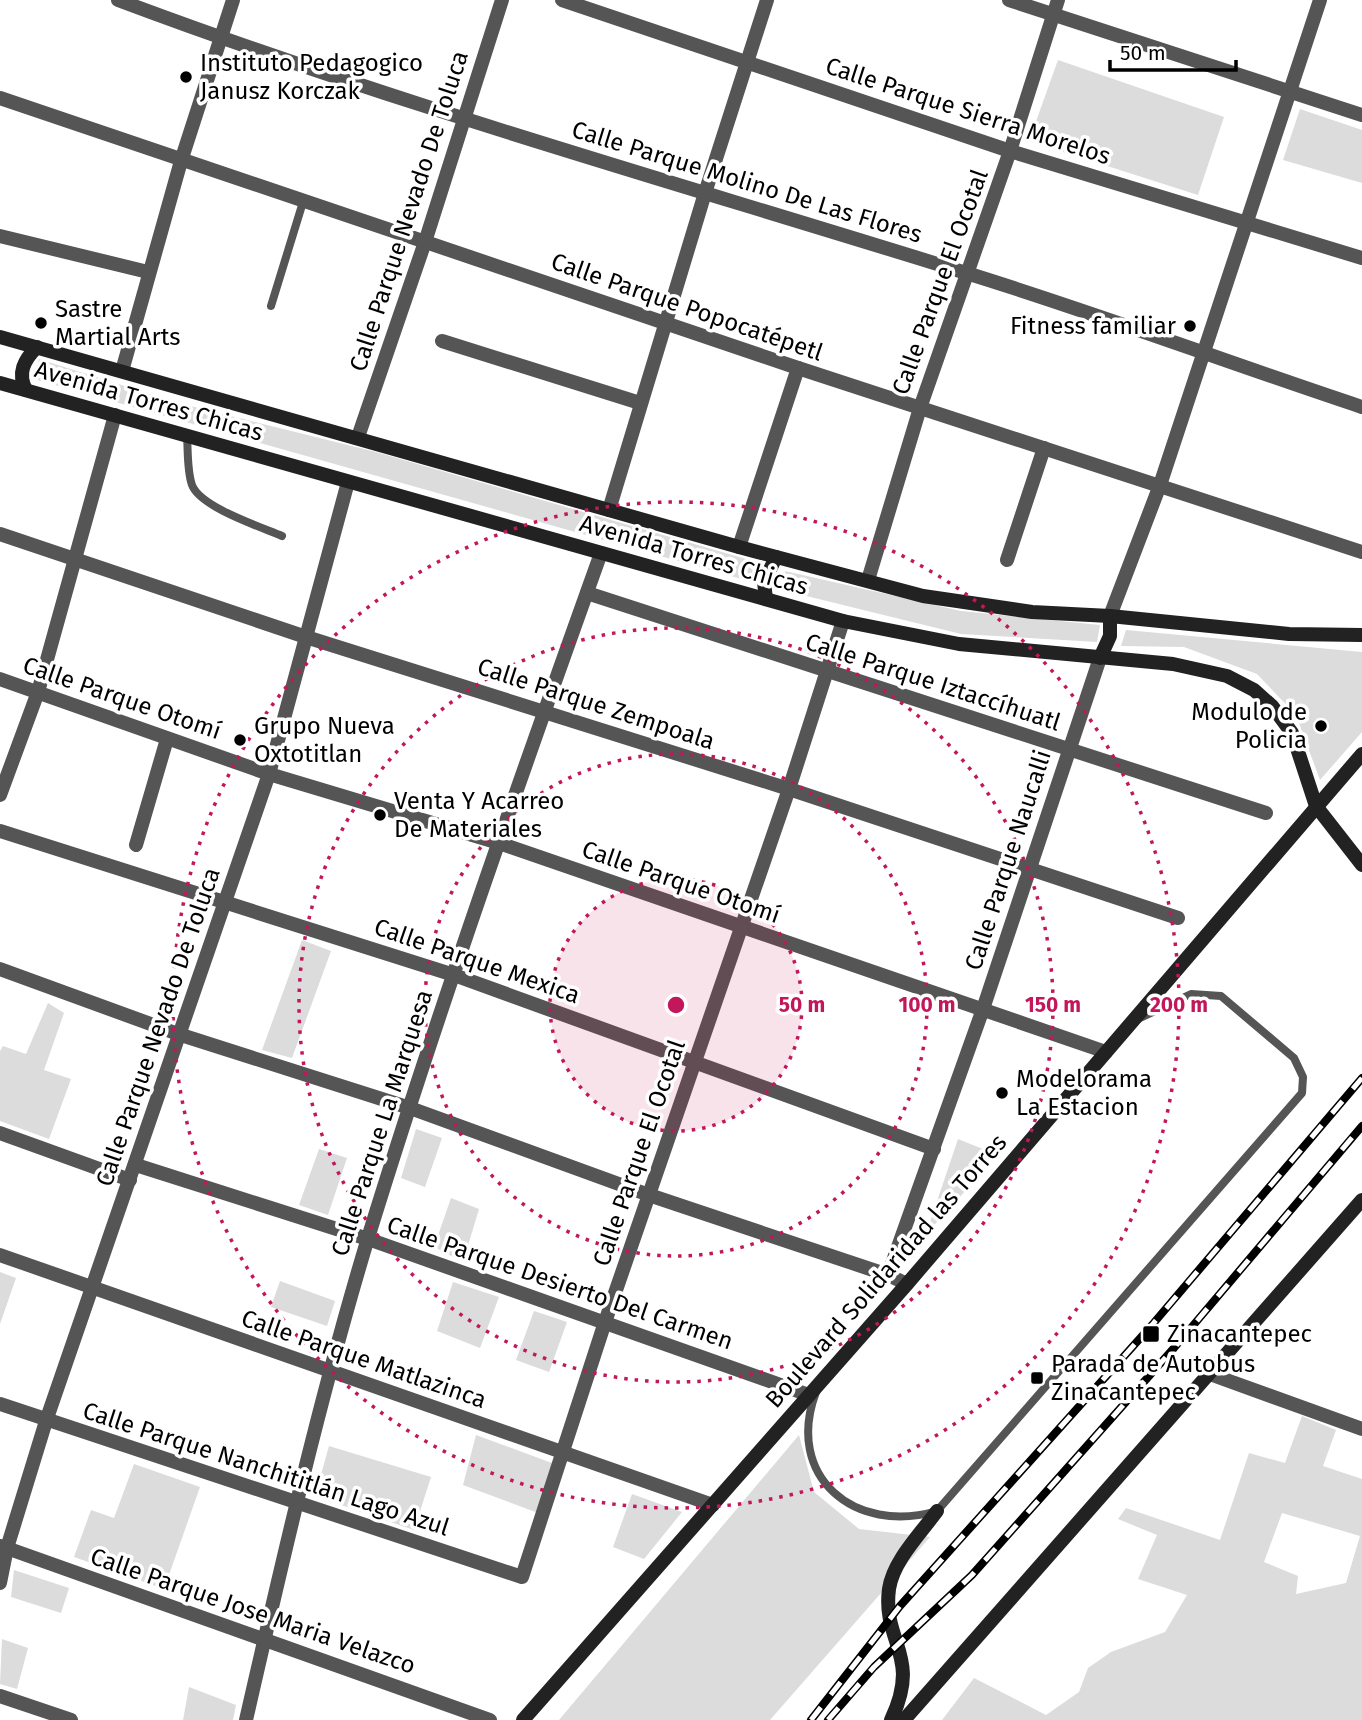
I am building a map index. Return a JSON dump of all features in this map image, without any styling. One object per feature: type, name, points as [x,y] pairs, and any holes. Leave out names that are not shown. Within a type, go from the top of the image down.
[{"type":"main road","name":"Avenida Torres Chicas","points":[[0,337],[739,547],[957,603],[1289,634],[1362,635]]},
{"type":"main road","points":[[26,390],[21,379],[22,369],[26,359],[37,347]]},
{"type":"main road","name":"Avenida Torres Chicas","points":[[0,383],[843,621],[959,644],[1198,668],[1227,676],[1254,690],[1272,706],[1292,733],[1316,806],[1362,865]]},
{"type":"main road","points":[[766,599],[764,582],[776,557]]},
{"type":"main road","points":[[1100,658],[1110,636],[1110,616]]},
{"type":"main road","name":"Boulevard Solidaridad las Torres","points":[[523,1720],[907,1284],[1362,754]]},
{"type":"main road","points":[[904,1720],[1362,1200]]},
{"type":"main road","points":[[891,1720],[905,1684],[905,1666],[889,1611],[889,1590],[895,1569],[937,1511]]},
{"type":"street","name":"Calle Parque Molino De Las Flores","points":[[118,0],[221,39],[465,119],[968,273],[1362,407]]},
{"type":"street","points":[[122,371],[181,161],[233,0]]},
{"type":"street","name":"Calle Parque Nevado De Toluca","points":[[358,437],[425,242],[502,0]]},
{"type":"street","name":"Calle Parque Sierra Morelos","points":[[562,0],[1010,151],[1362,258]]},
{"type":"street","points":[[609,510],[705,193],[768,0]]},
{"type":"street","points":[[1009,0],[1056,7],[1362,115]]},
{"type":"street","points":[[1110,616],[1160,485],[1320,0]]},
{"type":"street","name":"Calle Parque El Ocotal","points":[[868,580],[919,408],[1010,151],[1056,7]]},
{"type":"street","name":"Calle Parque Popocatépetl","points":[[0,97],[181,161],[799,368],[1362,552]]},
{"type":"street","points":[[0,236],[148,272]]},
{"type":"street","points":[[442,341],[640,403]]},
{"type":"street","points":[[739,547],[799,368]]},
{"type":"street","points":[[0,795],[38,692],[77,559],[114,415]]},
{"type":"street","points":[[1007,560],[1044,448]]},
{"type":"street","name":"Calle Parque Nevado De Toluca","points":[[0,1583],[4,1547],[269,774],[348,482]]},
{"type":"street","name":"Calle Parque Zempoala","points":[[0,534],[306,637],[789,789],[1178,918]]},
{"type":"street","name":"Calle Parque La Marquesa","points":[[246,1720],[297,1500],[368,1239],[454,975],[601,553]]},
{"type":"street","name":"Calle Parque Iztaccíhuatl","points":[[587,593],[1266,813]]},
{"type":"street","name":"Calle Parque El Ocotal","points":[[519,1577],[524,1575],[605,1322],[789,789],[843,621]]},
{"type":"street","name":"Calle Parque Naucalli","points":[[888,1275],[934,1149],[1100,658]]},
{"type":"street","name":"Calle Parque Otomí","points":[[0,679],[269,774],[499,843],[1107,1052]]},
{"type":"street","points":[[135,845],[167,739]]},
{"type":"street","name":"Calle Parque Mexica","points":[[0,831],[454,975],[934,1149]]},
{"type":"street","points":[[0,969],[178,1034],[410,1108],[649,1195],[888,1275],[907,1284]]},
{"type":"street","points":[[0,1133],[130,1180]]},
{"type":"street","name":"Calle Parque Desierto Del Carmen","points":[[136,1165],[368,1239],[809,1395]]},
{"type":"street","name":"Calle Parque Matlazinca","points":[[0,1255],[713,1504]]},
{"type":"street","points":[[1207,1373],[1362,1429]]},
{"type":"street","name":"Calle Parque Nanchititlán Lago Azul","points":[[0,1404],[297,1500],[519,1577]]},
{"type":"street","name":"Calle Parque Jose Maria Velazco","points":[[4,1547],[490,1720]]},
{"type":"street","points":[[0,1696],[71,1720]]},
{"type":"lane","points":[[271,306],[303,202]]},
{"type":"lane","points":[[187,435],[192,485],[196,492],[223,510],[282,536]]},
{"type":"lane","points":[[822,1380],[811,1409],[809,1439],[817,1468],[834,1492],[857,1509],[883,1517],[911,1517],[937,1511],[1302,1093],[1303,1077],[1294,1058],[1221,996],[1191,994],[1131,1023]]},
{"type":"shaded area","points":[[1058,60],[1224,117],[1198,195],[1029,141]]},
{"type":"shaded area","points":[[1300,109],[1362,130],[1362,183],[1283,160]]},
{"type":"shaded area","points":[[39,359],[178,403],[376,452],[760,563],[756,583],[34,379]]},
{"type":"shaded area","points":[[785,571],[961,611],[1100,625],[1097,642],[961,634],[786,591]]},
{"type":"shaded area","points":[[1126,630],[1362,652],[1362,732],[1320,780],[1296,715],[1257,674],[1184,647],[1121,646]]},
{"type":"shaded area","points":[[302,940],[331,951],[292,1058],[262,1050]]},
{"type":"shaded area","points":[[48,1003],[64,1013],[44,1070],[71,1079],[49,1139],[0,1121],[0,1051],[3,1046],[26,1054]]},
{"type":"shaded area","points":[[416,1129],[442,1138],[425,1187],[401,1178]]},
{"type":"shaded area","points":[[958,1139],[998,1155],[926,1234]]},
{"type":"shaded area","points":[[319,1149],[347,1158],[328,1215],[299,1205]]},
{"type":"shaded area","points":[[451,1198],[479,1209],[463,1262],[434,1247]]},
{"type":"shaded area","points":[[0,1272],[16,1278],[0,1324]]},
{"type":"shaded area","points":[[280,1281],[335,1301],[327,1326],[271,1307]]},
{"type":"shaded area","points":[[453,1282],[499,1297],[480,1348],[437,1331]]},
{"type":"shaded area","points":[[534,1311],[567,1322],[549,1372],[516,1360]]},
{"type":"shaded area","points":[[1302,1416],[1336,1430],[1323,1466],[1362,1479],[1362,1720],[942,1720],[974,1678],[1046,1715],[1079,1692],[1088,1668],[1111,1652],[1165,1632],[1187,1595],[1138,1579],[1157,1535],[1118,1519],[1126,1508],[1220,1540],[1249,1453],[1285,1463]],"holes":[[[1282,1513],[1360,1536],[1346,1583],[1296,1594],[1298,1576],[1264,1562]]]},
{"type":"shaded area","points":[[476,1435],[552,1463],[538,1513],[463,1485]]},
{"type":"shaded area","points":[[799,1435],[814,1492],[859,1529],[930,1537],[770,1720],[559,1720]]},
{"type":"shaded area","points":[[329,1446],[431,1477],[414,1530],[315,1496]]},
{"type":"shaded area","points":[[134,1464],[200,1487],[164,1589],[74,1557],[91,1510],[114,1518]]},
{"type":"shaded area","points":[[632,1494],[682,1512],[644,1559],[613,1547]]},
{"type":"shaded area","points":[[14,1570],[69,1588],[61,1613],[11,1597]]},
{"type":"shaded area","points":[[2,1639],[28,1648],[17,1689],[0,1684]]},
{"type":"shaded area","points":[[189,1687],[236,1705],[233,1720],[183,1720]]},
{"type":"railway","points":[[811,1720],[900,1606],[1152,1325],[1362,1078]]},
{"type":"railway","points":[[828,1720],[874,1667],[972,1575],[1174,1348],[1362,1126]]},
{"type":"place","name":"Instituto Pedagogico Janusz Korczak","points":[[186,77]]},
{"type":"place","name":"Sastre Martial Arts","points":[[41,323]]},
{"type":"place","name":"Fitness familiar","points":[[1190,326]]},
{"type":"place","name":"Modulo de Policia","points":[[1321,726]]},
{"type":"place","name":"Grupo Nueva Oxtotitlan","points":[[240,740]]},
{"type":"place","name":"Venta Y Acarreo De Materiales","points":[[380,815]]},
{"type":"place","name":"Modelorama La Estacion","points":[[1002,1093]]},
{"type":"place","name":"Zinacantepec","points":[[1151,1334]]},
{"type":"place","name":"Parada de Autobus Zinacantepec","points":[[1037,1378]]}]
